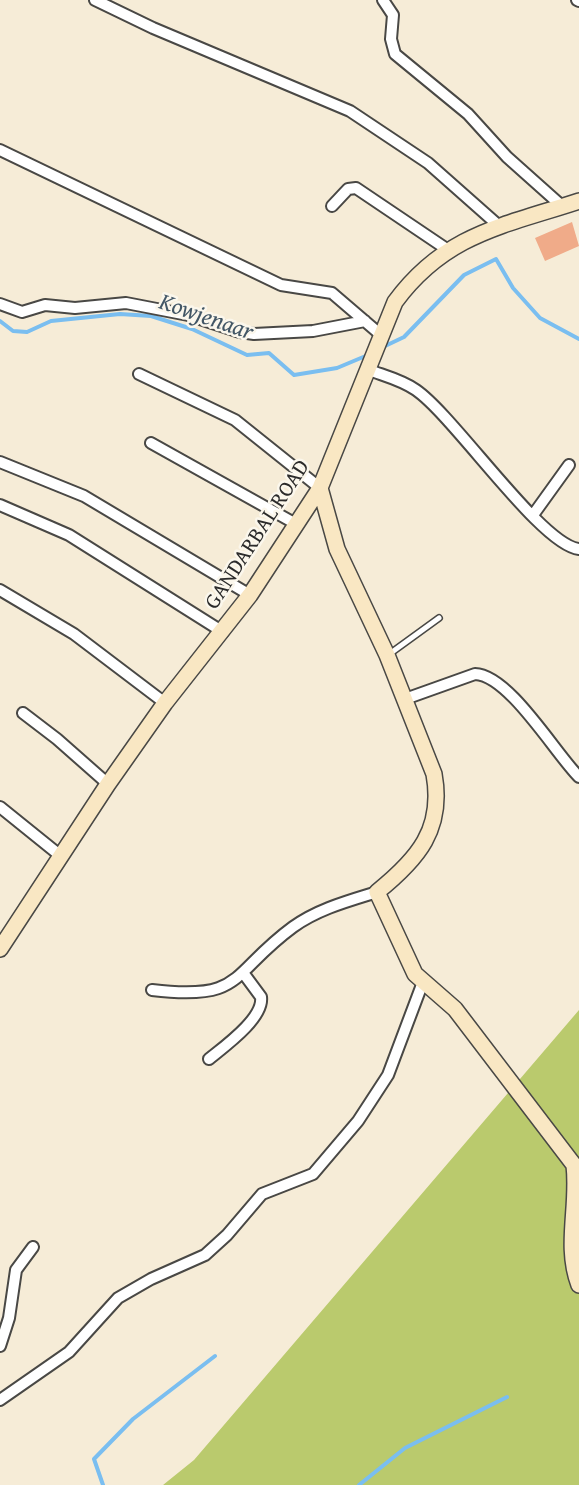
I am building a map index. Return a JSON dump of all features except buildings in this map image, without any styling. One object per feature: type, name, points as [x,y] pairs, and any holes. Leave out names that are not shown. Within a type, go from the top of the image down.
[{"type":"street","points":[[95,0],[175,38],[350,111],[428,163],[498,225]]},
{"type":"street","points":[[383,0],[393,15],[391,39],[395,54],[468,114],[507,157],[563,207]]},
{"type":"street","points":[[0,150],[281,285],[332,293],[381,336]]},
{"type":"street","points":[[332,207],[348,189],[356,188],[448,250]]},
{"type":"street","name":"GANDARBAL ROAD","points":[[0,949],[108,784],[165,703],[250,595],[320,488],[369,370],[394,302],[421,269],[448,250],[498,225],[579,201]]},
{"type":"street","points":[[0,304],[22,312],[45,305],[75,308],[126,303],[188,315],[240,332],[254,334],[313,331],[365,321]]},
{"type":"street","points":[[369,370],[402,382],[432,404],[533,515],[564,544],[579,549]]},
{"type":"street","points":[[139,374],[235,420],[320,488],[337,549],[405,699],[434,774],[437,790],[436,817],[431,831],[410,863],[377,892],[326,908],[312,916],[280,939],[244,974],[232,983],[216,990],[185,994],[152,990]]},
{"type":"street","points":[[151,443],[296,524]]},
{"type":"street","points":[[0,462],[84,496],[250,595]]},
{"type":"street","points":[[533,515],[569,465]]},
{"type":"street","points":[[0,505],[69,535],[223,632]]},
{"type":"street","points":[[0,590],[74,634],[165,703]]},
{"type":"street","points":[[405,699],[475,674],[487,676],[505,689],[579,777]]},
{"type":"street","points":[[23,713],[57,738],[108,784]]},
{"type":"street","points":[[0,807],[62,857]]},
{"type":"street","points":[[377,892],[407,962],[423,982],[455,1009],[573,1165],[578,1187],[572,1243],[575,1275],[579,1285]]},
{"type":"street","points":[[209,1059],[241,1031],[261,1008],[261,997],[244,974]]},
{"type":"street","points":[[0,1400],[69,1352],[118,1298],[151,1279],[205,1255],[227,1235],[262,1194],[313,1174],[358,1121],[388,1075],[423,982]]},
{"type":"street","points":[[0,1346],[9,1318],[16,1270],[33,1247]]},
{"type":"lane","points":[[387,656],[439,618]]},
{"type":"green space","points":[[579,1010],[579,1485],[163,1485],[194,1460]]},
{"type":"waterway","name":"Kowjenaar","points":[[383,347],[404,337],[464,275],[496,259],[513,288],[540,318],[579,339]]},
{"type":"waterway","name":"Kowjenaar","points":[[0,321],[13,331],[27,332],[51,321],[120,314],[151,316],[192,329],[247,355],[269,353],[294,375],[337,368],[368,355]]},
{"type":"waterway","points":[[103,1485],[94,1459],[133,1419],[215,1356]]},
{"type":"waterway","points":[[359,1485],[405,1448],[507,1397]]}]
